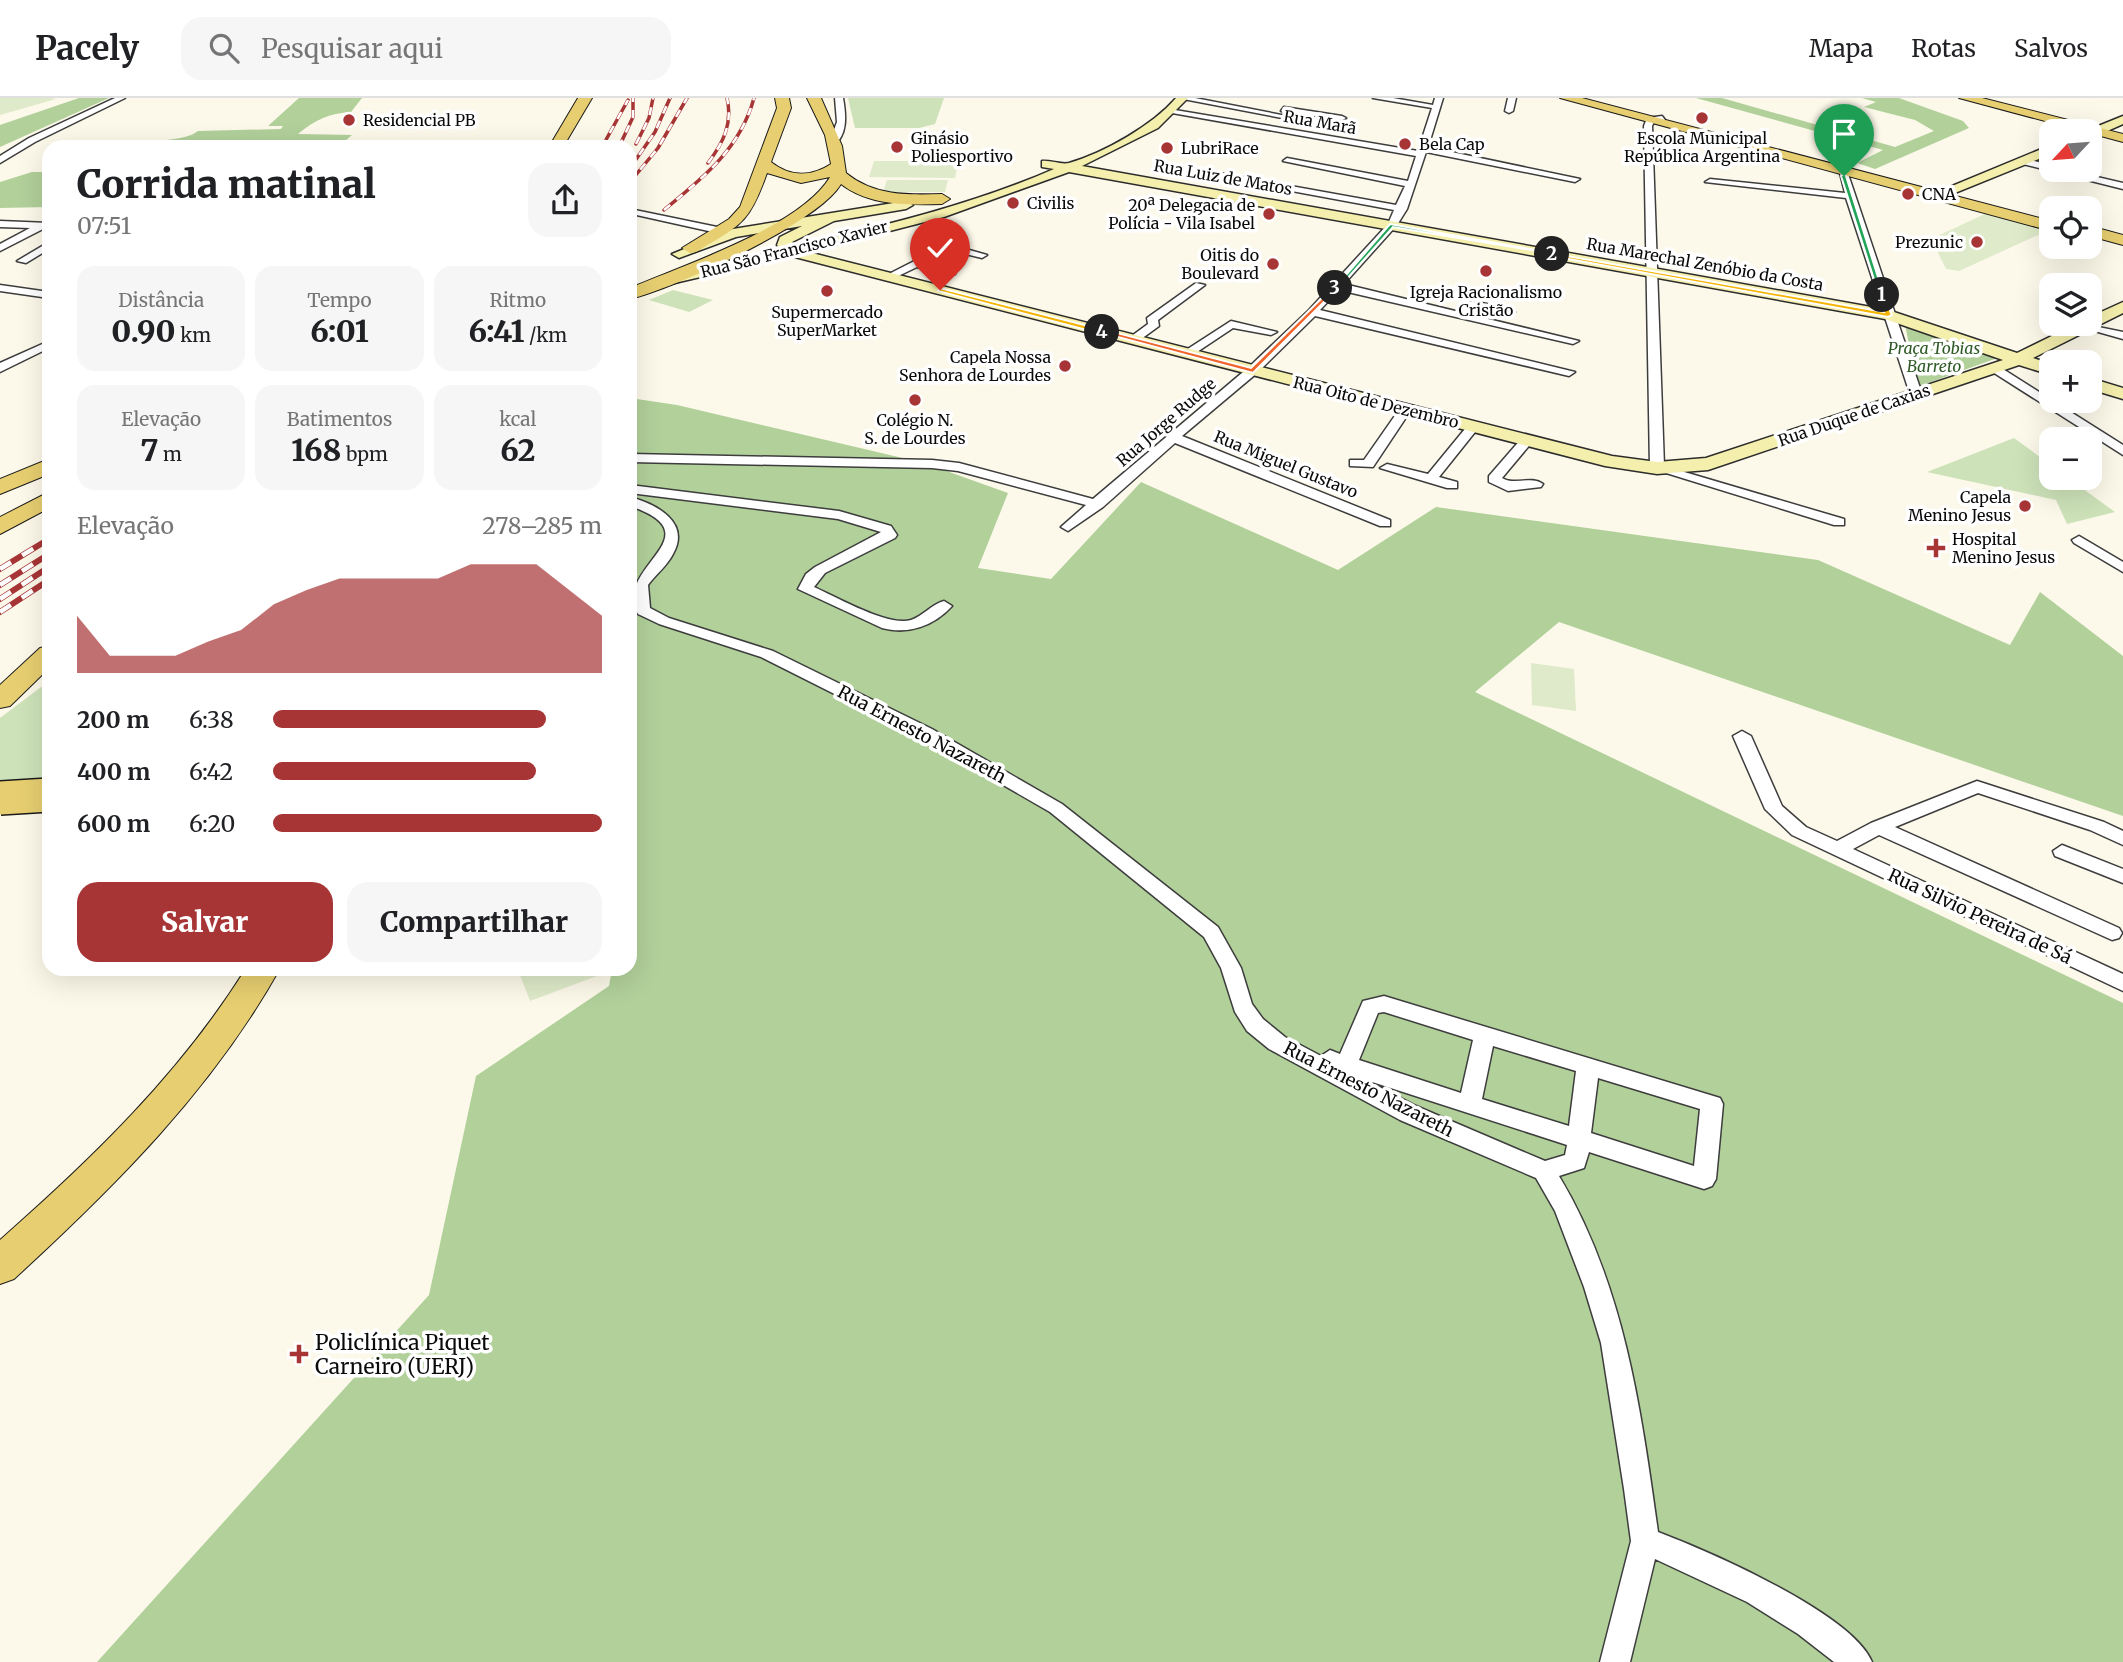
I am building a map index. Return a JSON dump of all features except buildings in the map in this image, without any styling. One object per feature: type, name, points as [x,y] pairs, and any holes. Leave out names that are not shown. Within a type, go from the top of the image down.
[{"type":"main road","points":[[560,140],[585,98]]},
{"type":"main road","points":[[673,256],[722,231],[739,219],[755,194],[766,165],[784,108],[782,98]]},
{"type":"main road","points":[[814,98],[833,143],[838,170],[856,189],[874,195],[942,199]]},
{"type":"main road","points":[[1567,98],[1656,119],[2039,223]]},
{"type":"main road","points":[[1584,98],[1842,171],[2039,218]]},
{"type":"main road","points":[[1961,100],[2039,119]]},
{"type":"main road","points":[[2102,133],[2123,135]]},
{"type":"main road","points":[[766,165],[782,176],[799,178],[838,170]]},
{"type":"main road","points":[[658,282],[787,223],[823,198],[838,170]]},
{"type":"main road","points":[[755,194],[796,185],[815,189],[823,198]]},
{"type":"main road","points":[[2102,237],[2123,243]]},
{"type":"main road","name":"Rua São Francisco Xavier","points":[[637,291],[658,282]]},
{"type":"main road","points":[[0,486],[42,469]]},
{"type":"main road","points":[[0,505],[42,487]]},
{"type":"main road","points":[[0,527],[42,503]]},
{"type":"main road","points":[[0,702],[42,661]]},
{"type":"main road","points":[[0,702],[42,678]]},
{"type":"main road","points":[[0,799],[42,794]]},
{"type":"main road","points":[[0,1266],[127,1149],[198,1069],[258,976]]},
{"type":"street","points":[[0,160],[33,140],[121,98]]},
{"type":"street","points":[[833,143],[841,130],[839,98]]},
{"type":"street","points":[[1182,98],[1304,120]]},
{"type":"street","name":"Rua São Francisco Xavier","points":[[673,256],[733,233],[942,199],[1005,181],[1128,127],[1182,98]]},
{"type":"street","points":[[1221,98],[1342,118]]},
{"type":"street","points":[[1377,98],[1429,107]]},
{"type":"street","name":"Rua Jorge Rudge","points":[[1068,527],[1253,370],[1313,312],[1392,225],[1410,189],[1439,98]]},
{"type":"street","points":[[1508,111],[1512,98]]},
{"type":"street","name":"Rua Marã","points":[[1170,104],[1575,179]]},
{"type":"street","name":"Rua São Francisco Xavier","points":[[658,282],[791,251],[976,202],[1069,169],[1135,137],[1170,104]]},
{"type":"street","points":[[1656,119],[1648,126],[1657,468]]},
{"type":"street","points":[[2102,128],[2123,120]]},
{"type":"street","points":[[1939,194],[2039,154]]},
{"type":"street","points":[[1287,161],[1410,189]]},
{"type":"street","points":[[2022,161],[2039,165]]},
{"type":"street","name":"Rua Luiz de Matos","points":[[1047,164],[1392,225]]},
{"type":"street","points":[[1842,171],[1916,394]]},
{"type":"street","points":[[1206,172],[1402,209]]},
{"type":"street","points":[[2102,181],[2123,186]]},
{"type":"street","points":[[1710,182],[1850,196]]},
{"type":"street","points":[[1360,186],[1410,189]]},
{"type":"street","points":[[637,212],[722,231]]},
{"type":"street","points":[[791,251],[784,242],[817,222],[835,215]]},
{"type":"street","points":[[817,222],[816,226],[829,233],[857,234]]},
{"type":"street","points":[[0,224],[42,225]]},
{"type":"street","name":"Rua Marechal Zenóbio da Costa","points":[[1392,225],[1888,315],[2039,366]]},
{"type":"street","points":[[0,248],[42,227]]},
{"type":"street","points":[[888,277],[949,246],[982,255]]},
{"type":"street","points":[[22,261],[42,249]]},
{"type":"street","name":"Rua Oito de Dezembro","points":[[791,251],[1612,463],[1657,468],[1839,522]]},
{"type":"street","points":[[931,255],[967,263]]},
{"type":"street","points":[[915,263],[951,272]]},
{"type":"street","points":[[1346,276],[1431,295]]},
{"type":"street","points":[[1133,340],[1155,324],[1151,320],[1200,285]]},
{"type":"street","points":[[1337,286],[1573,341]]},
{"type":"street","points":[[0,288],[42,294]]},
{"type":"street","points":[[1457,300],[1509,312]]},
{"type":"street","name":"Rua Duque de Caxias","points":[[2102,318],[2123,307]]},
{"type":"street","points":[[1313,312],[1569,372]]},
{"type":"street","points":[[1187,354],[1231,324],[1271,332]]},
{"type":"street","points":[[2102,330],[2123,337]]},
{"type":"street","name":"Rua Duque de Caxias","points":[[1657,468],[1708,464],[1995,368],[2067,336]]},
{"type":"street","points":[[0,368],[42,347]]},
{"type":"street","points":[[1995,368],[2123,451]]},
{"type":"street","points":[[2102,387],[2123,394]]},
{"type":"street","points":[[1355,463],[1368,464],[1405,410]]},
{"type":"street","points":[[1430,479],[1473,427]]},
{"type":"street","name":"Rua Miguel Gustavo","points":[[1175,438],[1385,523]]},
{"type":"street","points":[[1527,441],[1494,479],[1508,486],[1536,484]]},
{"type":"street","points":[[637,458],[932,464],[959,467],[1098,504]]},
{"type":"street","points":[[1387,468],[1452,485]]},
{"type":"street","points":[[637,490],[839,515],[886,529],[890,535],[820,570],[811,577],[806,589],[888,625],[901,628],[925,621],[944,606]]},
{"type":"street","name":"Rua Ernesto Nazareth","points":[[637,503],[653,509],[670,523],[673,530],[666,554],[640,585],[638,601],[643,611],[664,621],[778,659],[926,733],[1056,808],[1211,932],[1231,968],[1242,1006],[1255,1025],[1277,1042],[1408,1112],[1544,1171]]},
{"type":"street","points":[[2079,540],[2123,568]]},
{"type":"street","name":"Rua Silvio Pereira de Sá","points":[[1742,736],[1774,809],[1799,831],[2123,983]]},
{"type":"street","points":[[1838,849],[1878,827],[1977,787],[2097,826],[2123,839]]},
{"type":"street","points":[[1878,827],[2112,933]]},
{"type":"street","points":[[2062,851],[2123,876]]},
{"type":"street","points":[[1276,1041],[1346,1065],[1704,1179],[1712,1104],[1376,1003],[1370,1007],[1346,1065]]},
{"type":"street","points":[[1470,1104],[1485,1035]]},
{"type":"street","points":[[1588,1066],[1576,1161],[1544,1171],[1565,1207],[1597,1287],[1614,1343],[1645,1541],[1615,1662]]},
{"type":"street","points":[[1645,1541],[1714,1567],[1778,1601],[1857,1662]]},
{"type":"green space","points":[[0,98],[50,98],[56,99],[0,115]]},
{"type":"green space","points":[[79,98],[109,98],[0,147],[0,125]]},
{"type":"green space","points":[[299,98],[362,98],[351,112],[323,118],[298,134],[352,135],[346,140],[168,140],[187,137],[198,131],[281,129],[283,126],[268,126]]},
{"type":"green space","points":[[848,98],[944,98],[935,124],[919,128],[855,128]]},
{"type":"green space","points":[[1696,98],[1722,98],[1895,147],[1934,131],[1915,120],[1864,107],[1876,102],[1862,98],[1899,98],[1963,121],[1969,128],[1875,169],[1857,163],[1883,150]]},
{"type":"green space","points":[[874,161],[958,161],[955,178],[869,177]]},
{"type":"green space","points":[[32,172],[42,172],[42,207],[0,208],[0,182]]},
{"type":"green space","points":[[887,180],[948,180],[945,192],[883,192]]},
{"type":"green space","name":"Prezunic","points":[[1987,213],[2039,227],[2039,235],[1959,271],[1946,269],[1931,239]]},
{"type":"green space","points":[[673,290],[713,300],[689,312],[649,300]]},
{"type":"green space","name":"Praça Tobias Barreto","points":[[1905,324],[2003,356],[1917,387]]},
{"type":"green space","points":[[637,399],[677,405],[924,463],[1008,493],[978,568],[1051,579],[1141,482],[1338,570],[1436,507],[1818,560],[2010,645],[2040,592],[2123,656],[2123,816],[1559,622],[1475,692],[2123,1003],[2123,1662],[97,1662],[429,1295],[476,1076],[609,986],[611,976],[637,976]]},
{"type":"green space","points":[[2014,438],[2039,456],[2039,490],[2085,490],[2115,512],[2067,524],[2056,500],[1927,472]]},
{"type":"green space","points":[[1531,663],[1574,669],[1576,711],[1532,705]]},
{"type":"green space","points":[[42,686],[42,786],[0,789],[0,718]]},
{"type":"green space","points":[[520,976],[597,976],[530,1001]]},
{"type":"railway","points":[[622,140],[633,117],[633,98]]},
{"type":"railway","points":[[637,142],[649,118],[653,98]]},
{"type":"railway","points":[[637,158],[655,132],[670,98]]},
{"type":"railway","points":[[637,174],[658,148],[687,98]]},
{"type":"railway","points":[[708,163],[728,125],[727,98]]},
{"type":"railway","points":[[664,210],[706,174],[730,147],[740,133],[754,98]]},
{"type":"railway","points":[[606,140],[628,100]]},
{"type":"railway","points":[[0,569],[42,543]]},
{"type":"railway","points":[[0,585],[42,558]]},
{"type":"railway","points":[[0,599],[42,572]]},
{"type":"railway","points":[[0,612],[42,585]]},
{"type":"place","name":"Escola Municipal República Argentina","points":[[1702,118]]},
{"type":"place","name":"Residencial PB","points":[[349,120]]},
{"type":"place","name":"Bela Cap","points":[[1405,144]]},
{"type":"place","name":"Ginásio Poliesportivo","points":[[897,147]]},
{"type":"place","name":"LubriRace","points":[[1167,148]]},
{"type":"place","name":"CNA","points":[[1908,194]]},
{"type":"place","name":"Civilis","points":[[1013,203]]},
{"type":"place","name":"20ª Delegacia de Polícia - Vila Isabel","points":[[1269,214]]},
{"type":"place","name":"Prezunic","points":[[1977,242]]},
{"type":"place","name":"Oitis do Boulevard","points":[[1273,264]]},
{"type":"place","name":"Igreja Racionalismo Cristão","points":[[1486,271]]},
{"type":"place","name":"Supermercado SuperMarket","points":[[827,291]]},
{"type":"place","name":"Capela Nossa Senhora de Lourdes","points":[[1065,366]]},
{"type":"place","name":"Colégio N. S. de Lourdes","points":[[915,400]]},
{"type":"place","name":"Capela Menino Jesus","points":[[2025,506]]},
{"type":"place","name":"Hospital Menino Jesus","points":[[1936,548]]},
{"type":"place","name":"Policlínica Piquet Carneiro (UERJ)","points":[[299,1354]]},
{"type":"route","points":[[940,290],[1253,370],[1313,312],[1392,225],[1888,315],[1844,176]]}]
